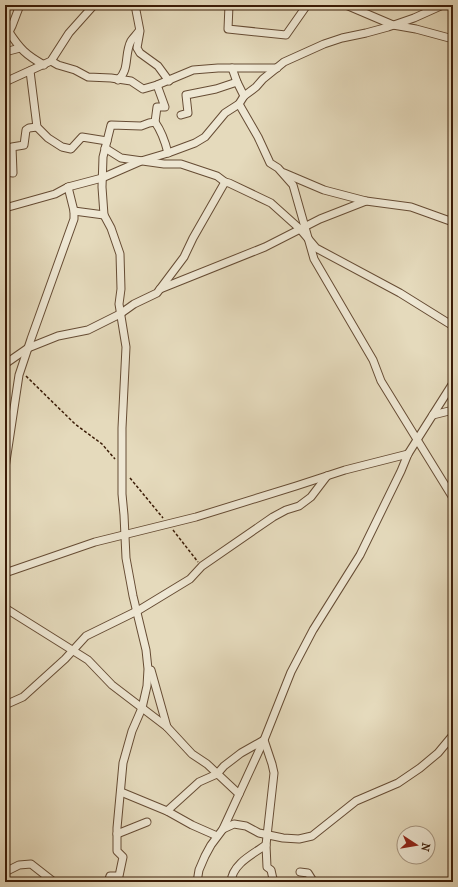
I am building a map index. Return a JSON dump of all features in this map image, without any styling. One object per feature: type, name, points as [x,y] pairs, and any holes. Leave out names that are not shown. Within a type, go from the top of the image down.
[{"type":"street","points":[[20,5],[8,32],[20,48],[31,58],[44,65]]},
{"type":"street","points":[[5,82],[51,61],[69,32],[94,5]]},
{"type":"street","points":[[135,5],[140,31],[137,48],[140,53],[158,66],[169,81]]},
{"type":"street","points":[[229,5],[228,29],[286,35],[307,5]]},
{"type":"street","points":[[346,5],[393,25],[416,28],[453,39]]},
{"type":"street","points":[[5,208],[54,194],[68,187],[102,178],[141,161],[194,143],[205,137],[225,114],[239,104],[244,96],[284,62],[324,44],[393,25],[443,5]]},
{"type":"street","points":[[118,80],[124,75],[127,55],[131,42],[140,31]]},
{"type":"street","points":[[5,52],[20,48]]},
{"type":"street","points":[[51,61],[58,65],[75,70],[88,77],[131,81],[143,89],[169,81],[175,76],[193,70],[277,68]]},
{"type":"street","points":[[232,68],[244,96]]},
{"type":"street","points":[[30,71],[37,128],[48,138],[62,147],[71,149],[82,137],[106,144],[121,158],[164,164],[181,164],[217,176],[225,182],[271,203],[303,228]]},
{"type":"street","points":[[181,115],[188,113],[186,95],[216,90],[237,82]]},
{"type":"street","points":[[157,85],[165,107],[157,107],[155,122],[161,130],[168,153]]},
{"type":"street","points":[[239,104],[258,137],[270,163],[278,168],[293,185],[303,228],[309,240],[314,259],[373,360],[381,381],[453,498]]},
{"type":"street","points":[[155,122],[141,126],[111,125],[106,144],[102,178],[104,215],[111,228],[120,254],[121,289],[119,304],[126,347],[121,468],[126,558],[147,654],[167,726]]},
{"type":"street","points":[[5,172],[13,173],[12,147],[24,145],[26,130],[29,128],[37,128]]},
{"type":"street","points":[[282,172],[324,190],[366,201],[411,207],[453,221]]},
{"type":"street","points":[[5,364],[28,348],[58,336],[88,330],[157,293],[184,256],[225,182]]},
{"type":"street","points":[[5,468],[21,370],[74,219],[74,211],[68,187]]},
{"type":"street","points":[[160,289],[265,247],[320,219],[366,201]]},
{"type":"street","points":[[74,211],[104,215]]},
{"type":"street","points":[[309,240],[316,248],[400,293],[453,326]]},
{"type":"street","points":[[197,882],[199,870],[205,856],[223,829],[264,740],[291,672],[312,630],[365,546],[408,454],[453,382]]},
{"type":"street","points":[[433,415],[453,410]]},
{"type":"street","points":[[5,573],[95,542],[168,525],[345,470],[408,454]]},
{"type":"street","points":[[5,705],[23,697],[65,660],[86,636],[137,610],[190,579],[202,566],[273,517],[286,510],[299,506],[311,496],[327,476]]},
{"type":"street","points":[[5,608],[88,660],[112,685],[167,726],[192,754],[207,764],[239,794]]},
{"type":"street","points":[[108,882],[110,876],[119,876],[123,857],[117,851],[117,834],[123,763],[132,731],[142,708],[147,686],[147,654]]},
{"type":"street","points":[[223,829],[232,824],[238,824],[267,835],[299,839],[312,836],[356,801],[398,783],[420,768],[438,753],[453,735]]},
{"type":"street","points":[[167,811],[199,782],[217,774],[224,766],[241,753],[264,740]]},
{"type":"street","points":[[264,740],[274,772],[266,845],[267,867],[271,870],[272,881]]},
{"type":"street","points":[[121,792],[167,811],[192,825],[217,836]]},
{"type":"street","points":[[117,834],[147,822]]},
{"type":"street","points":[[231,882],[237,867],[243,860],[266,845]]},
{"type":"street","points":[[5,872],[19,865],[31,864],[54,882]]},
{"type":"street","points":[[300,872],[308,873],[315,882]]},
{"type":"path","points":[[21,370],[75,424],[102,444],[202,566]]}]
